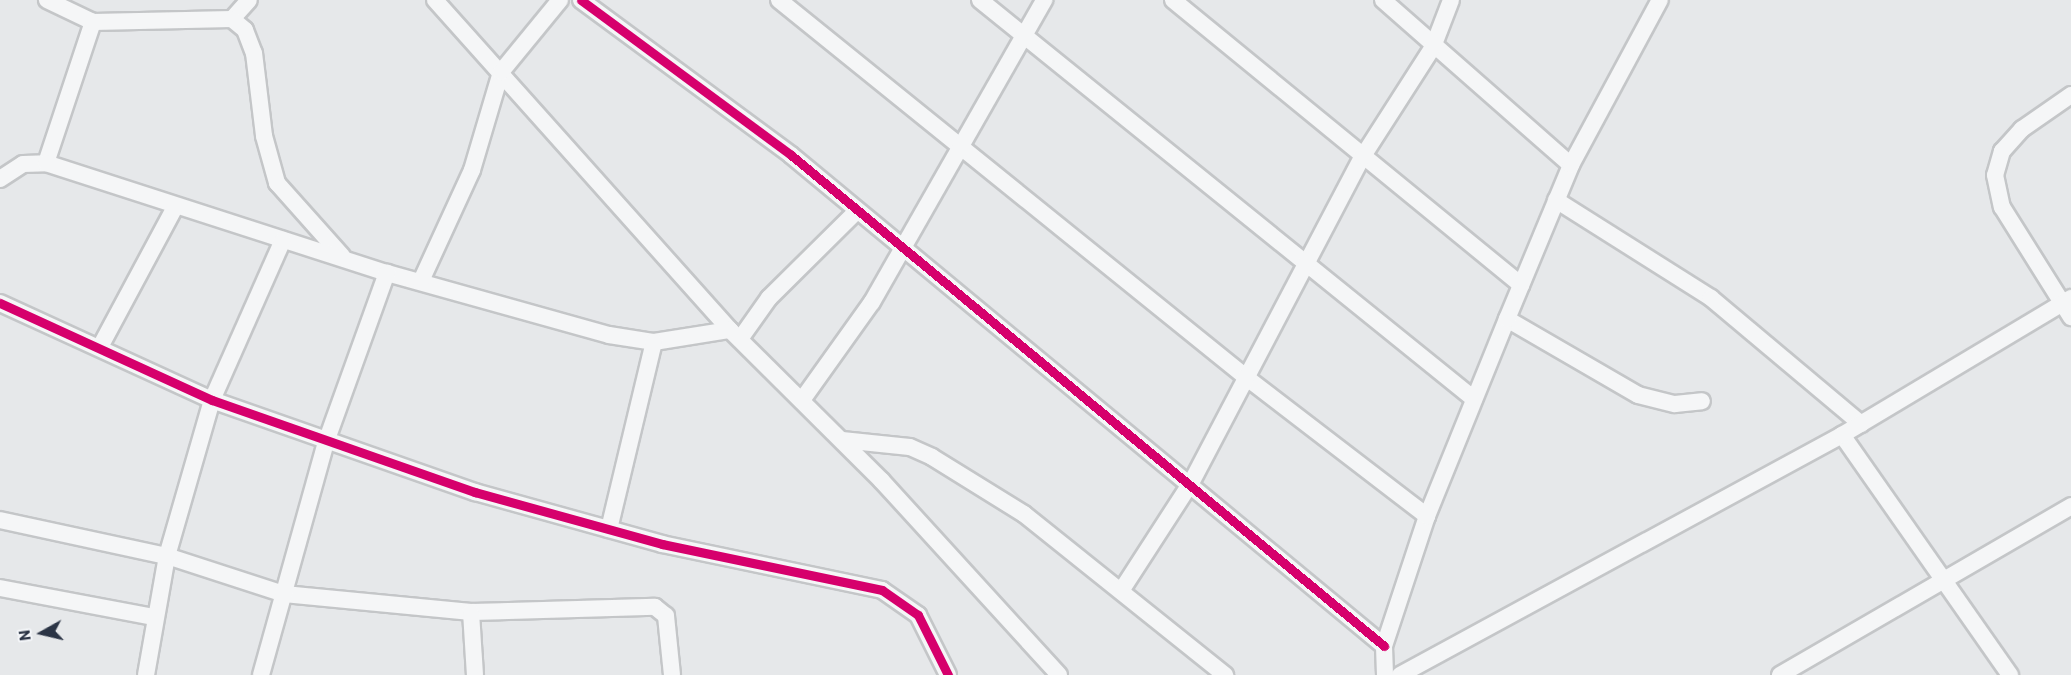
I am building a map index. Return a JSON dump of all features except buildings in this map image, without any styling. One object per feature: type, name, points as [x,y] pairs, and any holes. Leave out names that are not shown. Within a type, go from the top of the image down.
[{"type":"street","points":[[47,0],[93,22],[232,19],[244,30],[254,53],[264,136],[277,183],[345,259]]},
{"type":"street","points":[[232,19],[249,0]]},
{"type":"street","points":[[435,0],[735,334],[842,440],[1059,675]]},
{"type":"street","points":[[421,281],[472,170],[501,72],[560,0]]},
{"type":"street","points":[[779,0],[963,146],[1247,378],[1427,516]]},
{"type":"street","points":[[980,0],[1309,262],[1474,399]]},
{"type":"street","points":[[802,400],[902,252],[1044,0]]},
{"type":"street","points":[[1173,0],[1521,285]]},
{"type":"street","points":[[1383,0],[1433,47],[1571,165]]},
{"type":"street","points":[[1121,591],[1191,483],[1363,156],[1433,47],[1451,0]]},
{"type":"street","points":[[1385,675],[1384,646],[1427,516],[1474,399],[1571,165],[1660,0]]},
{"type":"street","points":[[585,1],[791,155],[902,252],[1191,483],[1384,646]]},
{"type":"street","points":[[46,163],[93,22]]},
{"type":"street","points":[[1400,675],[1842,435],[2068,306],[2002,207],[1995,175],[2002,151],[2022,129],[2071,94]]},
{"type":"street","points":[[0,179],[23,164],[46,163],[175,207],[387,273],[609,335],[654,342],[735,334],[856,212]]},
{"type":"street","points":[[1556,200],[1711,298],[1861,424]]},
{"type":"street","points":[[100,347],[175,207]]},
{"type":"street","points":[[147,675],[154,617],[167,556],[212,400],[283,240]]},
{"type":"street","points":[[250,675],[262,669],[326,442],[387,273]]},
{"type":"street","points":[[0,303],[212,400],[326,442],[609,530],[882,590],[918,615],[948,675]]},
{"type":"street","points":[[1507,319],[1638,395],[1675,404],[1702,400]]},
{"type":"street","points":[[609,530],[654,342]]},
{"type":"street","points":[[1842,435],[1945,578],[2010,675]]},
{"type":"street","points":[[842,440],[910,447],[932,457],[1024,514],[1225,675]]},
{"type":"street","points":[[1780,675],[2071,506]]},
{"type":"street","points":[[0,520],[167,556],[284,594],[471,612],[662,609],[672,675]]},
{"type":"street","points":[[0,588],[154,617]]},
{"type":"street","points":[[471,612],[475,675]]},
{"type":"cycle path","points":[[581,0],[791,155],[1384,646]]},
{"type":"cycle path","points":[[0,303],[212,400],[475,492],[662,544],[882,590],[918,615],[948,675]]}]
